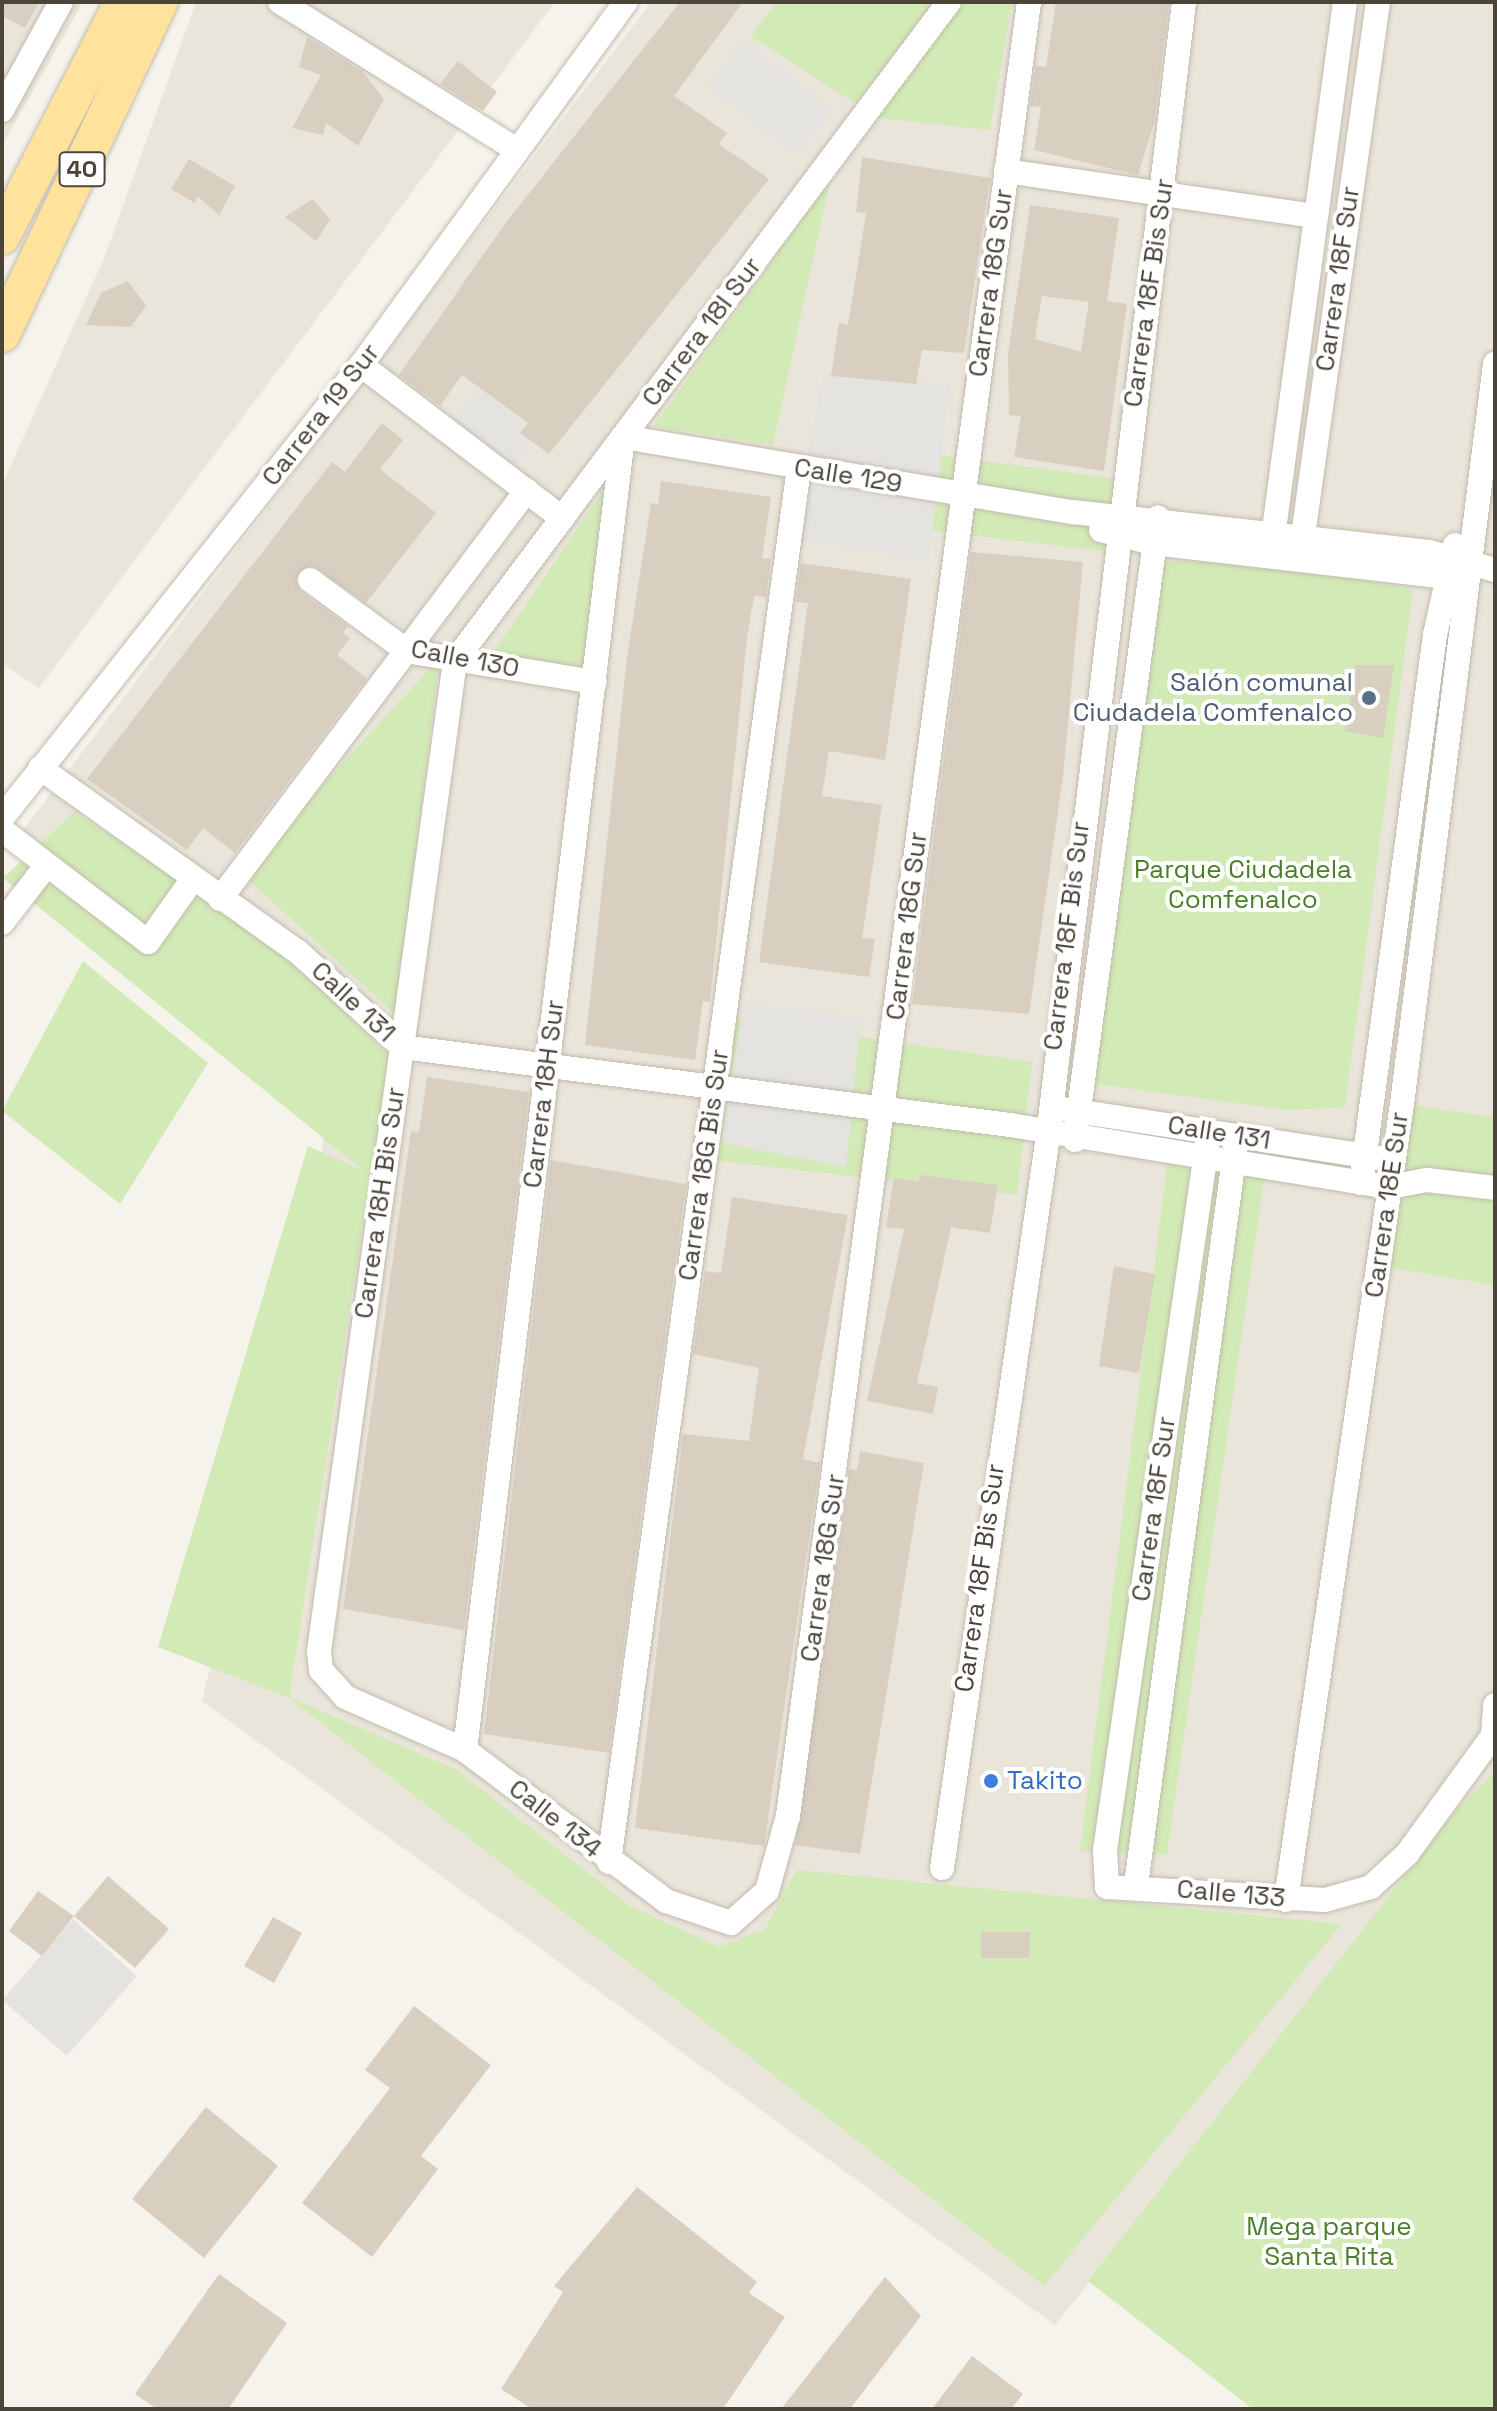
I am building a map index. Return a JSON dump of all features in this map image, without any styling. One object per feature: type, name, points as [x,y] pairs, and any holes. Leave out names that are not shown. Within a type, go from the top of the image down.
[{"type":"main road","name":"40","points":[[2,236],[123,2]]},
{"type":"main road","name":"40","points":[[2,334],[160,2]]},
{"type":"street","points":[[2,110],[61,2]]},
{"type":"street","name":"Carrera 19 Sur","points":[[2,818],[361,365],[514,148],[626,2]]},
{"type":"street","name":"Carrera 18I Sur","points":[[455,661],[949,2]]},
{"type":"street","name":"Carrera 18G Sur","points":[[780,1848],[884,1109],[962,494],[1029,2]]},
{"type":"street","name":"Carrera 18F Bis Sur","points":[[942,1868],[1048,1136],[1114,537],[1164,196],[1184,2]]},
{"type":"street","name":"Carrera 18F Sur","points":[[1273,541],[1345,2]]},
{"type":"street","name":"Carrera 18F Sur","points":[[1302,545],[1378,2]]},
{"type":"street","points":[[291,5],[514,148]]},
{"type":"street","points":[[1006,171],[1316,216]]},
{"type":"street","name":"Carrera 18E Sur","points":[[1286,1900],[1394,1160],[1471,569],[1472,509],[1495,364]]},
{"type":"street","points":[[361,365],[562,518]]},
{"type":"street","name":"Calle 129","points":[[623,437],[1073,512],[1118,512],[1273,541],[1471,569]]},
{"type":"street","name":"Carrera 18H Sur","points":[[465,1750],[623,437]]},
{"type":"street","name":"Carrera 18G Bis Sur","points":[[609,1862],[799,468]]},
{"type":"street","points":[[220,899],[527,490]]},
{"type":"street","name":"Calle 129","points":[[1073,512],[1114,537],[1153,543],[1273,541]]},
{"type":"street","name":"Carrera 18F Bis Sur","points":[[1075,1140],[1158,518]]},
{"type":"street","name":"Carrera 18E Sur","points":[[1361,1183],[1471,569]]},
{"type":"street","name":"Calle 130","points":[[310,580],[407,651],[594,682]]},
{"type":"street","name":"Carrera 18H Bis Sur","points":[[319,1651],[455,661]]},
{"type":"street","name":"Calle 131","points":[[40,768],[192,880],[297,951],[402,1047],[1010,1125],[1048,1136],[1390,1187],[1427,1180],[1495,1188]]},
{"type":"street","points":[[2,830],[148,942],[192,880]]},
{"type":"street","points":[[2,923],[46,866]]},
{"type":"street","points":[[1010,1125],[1050,1107]]},
{"type":"street","name":"Calle 131","points":[[1050,1107],[1394,1160],[1427,1180]]},
{"type":"street","name":"Carrera 18F Sur","points":[[1107,1887],[1105,1850],[1209,1131]]},
{"type":"street","name":"Carrera 18F Sur","points":[[1136,1885],[1237,1136]]},
{"type":"street","name":"Calle 134","points":[[319,1651],[321,1670],[345,1697],[465,1750],[609,1862],[666,1901],[731,1923],[767,1891],[780,1848]]},
{"type":"street","points":[[1494,1735],[1495,1705]]},
{"type":"street","name":"Calle 133","points":[[1107,1887],[1136,1885],[1286,1900],[1325,1900],[1371,1887],[1407,1854],[1494,1735]]},
{"type":"shaded area","points":[[2,2],[83,2],[2,146]]},
{"type":"shaded area","points":[[196,2],[555,2],[39,688],[2,664],[2,485],[105,256]]},
{"type":"shaded area","points":[[651,2],[1495,2],[1495,1777],[1055,2325],[202,1701],[271,1412],[337,1070],[17,838]]},
{"type":"shaded area","points":[[743,40],[833,109],[796,156],[707,86]]},
{"type":"shaded area","points":[[824,370],[950,384],[929,560],[791,538]]},
{"type":"shaded area","points":[[480,388],[534,433],[515,473],[449,421]]},
{"type":"shaded area","points":[[744,1003],[861,1016],[846,1167],[721,1143]]},
{"type":"shaded area","points":[[73,1919],[137,1976],[67,2056],[2,2000]]},
{"type":"green space","points":[[776,2],[942,2],[855,103],[751,37]]},
{"type":"green space","points":[[963,2],[1012,2],[990,130],[869,117]]},
{"type":"green space","points":[[830,180],[773,445],[654,426]]},
{"type":"green space","points":[[825,440],[1119,479],[1110,552],[816,517]]},
{"type":"green space","points":[[613,476],[592,675],[489,659]]},
{"type":"green space","name":"Parque Ciudadela Comfenalco","points":[[1155,561],[1287,564],[1413,590],[1345,1108],[1287,1110],[1088,1083]]},
{"type":"green space","points":[[439,659],[396,1015],[241,873]]},
{"type":"green space","points":[[74,812],[263,933],[389,1056],[289,1697],[457,1770],[630,1906],[719,1947],[765,1929],[797,1870],[1342,1924],[1044,2286],[289,1698],[158,1647],[308,1146],[365,1172],[3,878]]},
{"type":"green space","points":[[83,961],[208,1063],[120,1204],[2,1111]]},
{"type":"green space","points":[[729,1017],[1032,1062],[1017,1195],[712,1160]]},
{"type":"green space","points":[[1409,1105],[1495,1117],[1495,1285],[1391,1268]]},
{"type":"green space","points":[[1169,1151],[1266,1166],[1167,1854],[1080,1851]]},
{"type":"green space","name":"Mega parque Santa Rita","points":[[1495,1772],[1495,2409],[1253,2409],[1088,2281],[1457,1809]]},
{"type":"building","points":[[2,2],[39,2],[25,28],[2,16]]},
{"type":"building","points":[[680,2],[743,2],[674,96],[727,133],[719,144],[769,179],[549,454],[520,433],[528,423],[462,375],[440,406],[399,375],[504,225]]},
{"type":"building","points":[[1056,2],[1169,2],[1154,123],[1138,175],[1034,150],[1041,107],[1030,106],[1036,66],[1046,67]]},
{"type":"building","points":[[307,37],[362,71],[384,99],[358,146],[326,123],[323,135],[292,128],[321,75],[299,67]]},
{"type":"building","points":[[458,61],[497,92],[483,111],[440,84]]},
{"type":"building","points":[[862,157],[990,178],[964,353],[922,350],[916,384],[831,376],[839,323],[848,325],[866,213],[856,212]]},
{"type":"building","points":[[189,159],[235,186],[219,215],[198,197],[195,203],[171,189]]},
{"type":"building","points":[[313,199],[330,220],[316,241],[285,217]]},
{"type":"building","points":[[1030,205],[1119,218],[1107,301],[1127,304],[1104,471],[1014,457],[1021,416],[1009,415],[1008,354]],"holes":[[[1042,296],[1089,302],[1081,352],[1035,339]]]},
{"type":"building","points":[[128,281],[146,306],[131,327],[86,325],[101,293]]},
{"type":"building","points":[[382,423],[403,440],[380,469],[436,513],[366,603],[312,565],[295,579],[301,592],[348,626],[343,633],[350,638],[337,655],[367,678],[235,853],[203,828],[187,850],[87,779],[332,462],[345,472]]},
{"type":"building","points":[[661,481],[771,497],[762,558],[771,559],[766,597],[754,596],[747,638],[710,1002],[703,1001],[695,1060],[585,1045],[627,657],[651,503],[658,504]]},
{"type":"building","points":[[971,552],[1083,562],[1063,777],[1029,1014],[912,1004]]},
{"type":"building","points":[[801,563],[911,579],[885,760],[829,751],[822,796],[882,805],[862,938],[875,939],[869,977],[759,962],[808,603],[796,602]]},
{"type":"building","name":"Salón comunal Ciudadela Comfenalco","points":[[1356,665],[1394,665],[1383,738],[1345,731]]},
{"type":"building","points":[[427,1077],[529,1092],[464,1630],[343,1609],[411,1131],[419,1132]]},
{"type":"building","points":[[551,1160],[686,1184],[609,1753],[484,1734]]},
{"type":"building","points":[[920,1175],[998,1185],[990,1233],[951,1227],[917,1383],[938,1387],[933,1414],[867,1401],[904,1229],[886,1227],[894,1178],[919,1182]]},
{"type":"building","points":[[732,1197],[848,1215],[803,1459],[820,1463],[764,1846],[635,1828],[683,1434],[749,1441],[759,1368],[693,1354],[705,1271],[721,1273]]},
{"type":"building","points":[[1114,1266],[1155,1274],[1139,1373],[1099,1366]]},
{"type":"building","points":[[860,1451],[924,1463],[860,1854],[795,1845],[849,1469],[857,1470]]},
{"type":"building","points":[[108,1876],[169,1929],[135,1968],[74,1916]]},
{"type":"building","points":[[38,1891],[74,1916],[42,1956],[9,1931]]},
{"type":"building","points":[[273,1917],[302,1933],[274,1983],[244,1966]]},
{"type":"building","points":[[981,1932],[1030,1932],[1029,1958],[981,1958]]},
{"type":"building","points":[[414,2006],[491,2065],[421,2156],[438,2169],[372,2257],[302,2203],[390,2088],[365,2070]]},
{"type":"building","points":[[206,2107],[278,2166],[204,2258],[132,2199]]},
{"type":"building","points":[[637,2187],[757,2282],[749,2293],[785,2317],[723,2409],[532,2409],[501,2389],[563,2292],[554,2286]]},
{"type":"building","points":[[219,2274],[287,2323],[228,2409],[157,2409],[135,2394]]},
{"type":"building","points":[[885,2277],[921,2316],[850,2409],[781,2409]]},
{"type":"building","points":[[972,2356],[1023,2394],[1011,2409],[932,2409]]},
{"type":"place","name":"Salón comunal Ciudadela Comfenalco","points":[[1369,698]]},
{"type":"place","name":"Takito","points":[[991,1781]]}]
